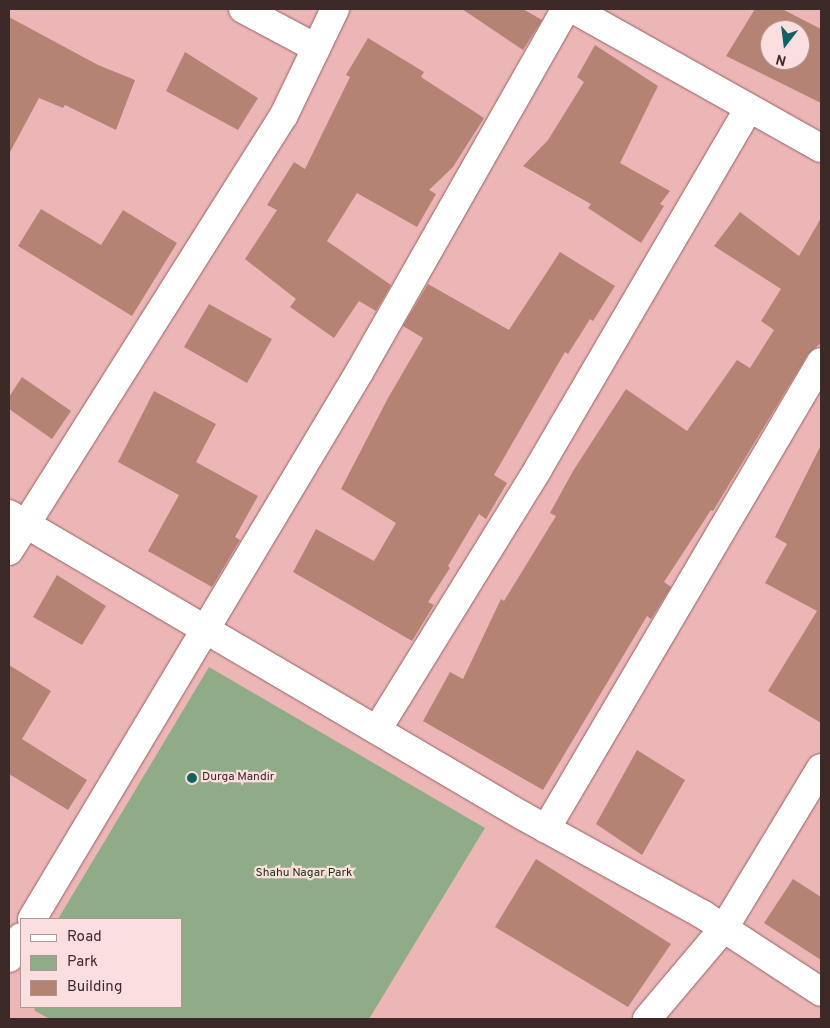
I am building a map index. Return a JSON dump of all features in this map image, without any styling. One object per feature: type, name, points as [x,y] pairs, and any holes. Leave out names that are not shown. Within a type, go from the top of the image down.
[{"type":"street","points":[[243,9],[316,48]]},
{"type":"street","points":[[9,551],[17,519],[284,115],[335,9]]},
{"type":"street","points":[[33,918],[206,632],[360,371],[566,9]]},
{"type":"street","points":[[572,9],[821,148]]},
{"type":"street","points":[[377,730],[538,469],[749,108]]},
{"type":"street","points":[[546,829],[821,362]]},
{"type":"street","points":[[17,519],[206,632],[546,829],[724,928],[821,992]]},
{"type":"street","points":[[647,1019],[724,928],[821,768]]},
{"type":"street","points":[[9,958],[20,939]]},
{"type":"green space","name":"Shahu Nagar Park","points":[[209,667],[485,828],[369,1019],[50,1019],[35,1011],[34,1008],[182,1008],[182,918],[59,918]]},
{"type":"building","points":[[462,9],[523,9],[542,20],[523,50]]},
{"type":"building","points":[[755,9],[782,9],[803,20],[760,20],[760,70],[810,70],[810,23],[821,29],[821,103],[726,56]]},
{"type":"building","points":[[9,17],[98,65],[135,80],[116,130],[65,105],[63,108],[39,98],[9,154]]},
{"type":"building","points":[[368,38],[424,72],[421,77],[484,118],[453,167],[429,190],[436,194],[417,227],[357,193],[327,241],[391,285],[376,311],[359,301],[334,338],[290,307],[296,299],[245,259],[277,210],[267,205],[294,162],[305,169],[350,77],[346,75]]},
{"type":"building","points":[[595,45],[658,86],[620,163],[670,191],[660,204],[664,206],[641,243],[588,208],[591,204],[523,166],[548,140],[584,82],[577,77]]},
{"type":"building","points":[[185,52],[258,98],[238,130],[166,91]]},
{"type":"building","points":[[41,209],[101,245],[123,210],[177,243],[132,316],[18,246]]},
{"type":"building","points":[[740,212],[799,256],[821,218],[821,343],[808,354],[713,511],[711,510],[664,582],[671,587],[651,619],[647,616],[543,790],[423,721],[450,672],[463,679],[501,599],[504,601],[556,516],[550,513],[573,471],[626,389],[687,431],[737,360],[750,368],[774,330],[761,321],[781,289],[714,246]]},
{"type":"building","points":[[560,252],[615,286],[593,321],[590,319],[568,354],[565,352],[494,475],[507,483],[486,519],[479,514],[448,566],[450,568],[428,602],[434,605],[412,641],[293,572],[316,529],[374,561],[396,523],[341,489],[388,398],[423,338],[403,326],[428,284],[509,330]]},
{"type":"building","points":[[209,304],[272,339],[247,383],[184,347]]},
{"type":"building","points":[[22,377],[71,411],[52,439],[9,409],[9,397]]},
{"type":"building","points":[[154,391],[216,424],[196,462],[258,496],[235,537],[240,540],[212,587],[148,551],[179,495],[118,462]]},
{"type":"building","points":[[821,445],[821,723],[768,691],[817,611],[765,583],[787,544],[775,537]]},
{"type":"building","points":[[57,575],[106,606],[82,645],[33,617]]},
{"type":"building","points":[[9,665],[51,691],[22,739],[87,780],[68,810],[9,774]]},
{"type":"building","points":[[637,750],[685,780],[642,855],[596,824]]},
{"type":"building","points":[[536,859],[671,944],[628,1007],[495,927]]},
{"type":"building","points":[[793,879],[821,897],[821,960],[764,923]]},
{"type":"place","name":"Durga Mandir","points":[[192,778]]}]
